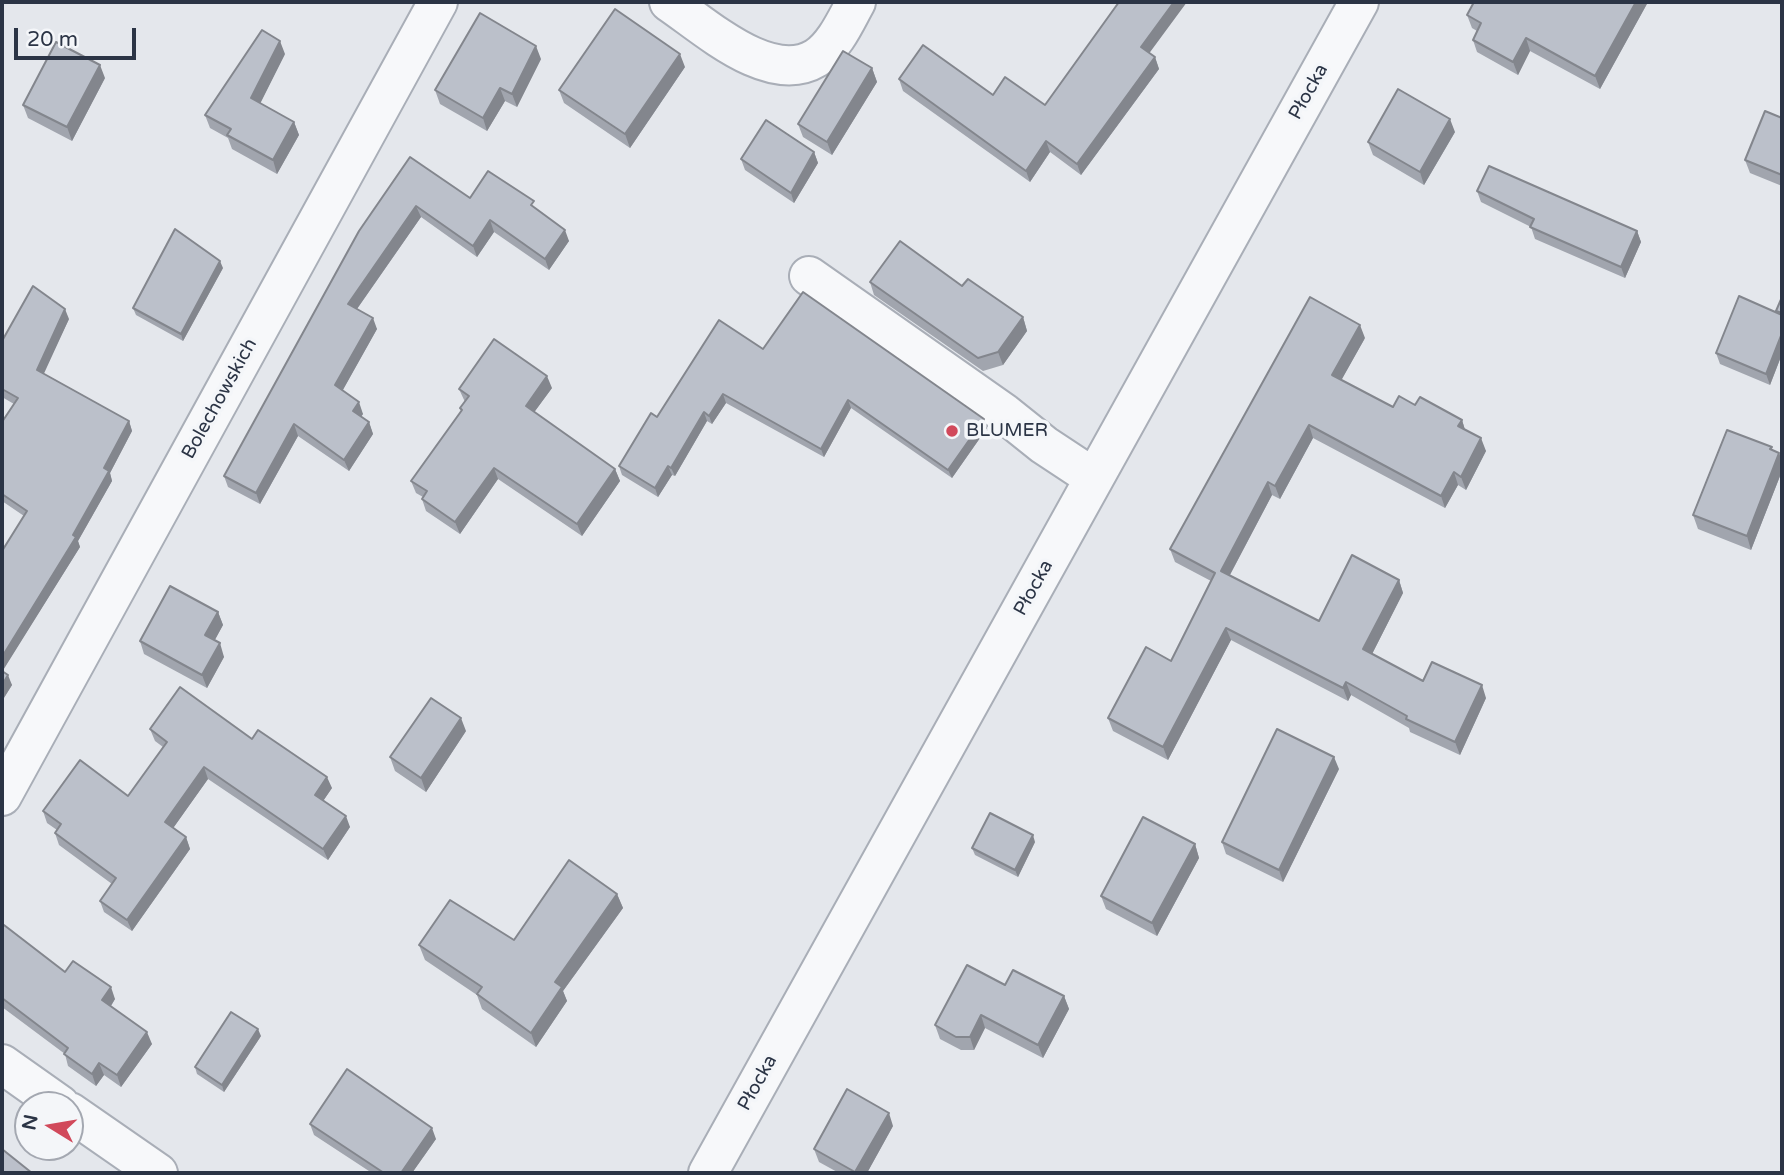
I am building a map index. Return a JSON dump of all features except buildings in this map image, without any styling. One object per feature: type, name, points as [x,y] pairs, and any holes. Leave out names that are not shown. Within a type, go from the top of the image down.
[{"type":"street","name":"Bolechowskich","points":[[2,796],[438,2]]},
{"type":"street","points":[[669,2],[749,56],[777,66],[797,66],[817,57],[840,32],[856,2]]},
{"type":"street","name":"Płocka","points":[[708,1173],[1359,2]]},
{"type":"street","points":[[809,276],[1094,478]]},
{"type":"street","points":[[2,1064],[40,1091]]},
{"type":"street","points":[[84,1122],[158,1173]]},
{"type":"place","name":"BLUMER","points":[[952,431]]}]
